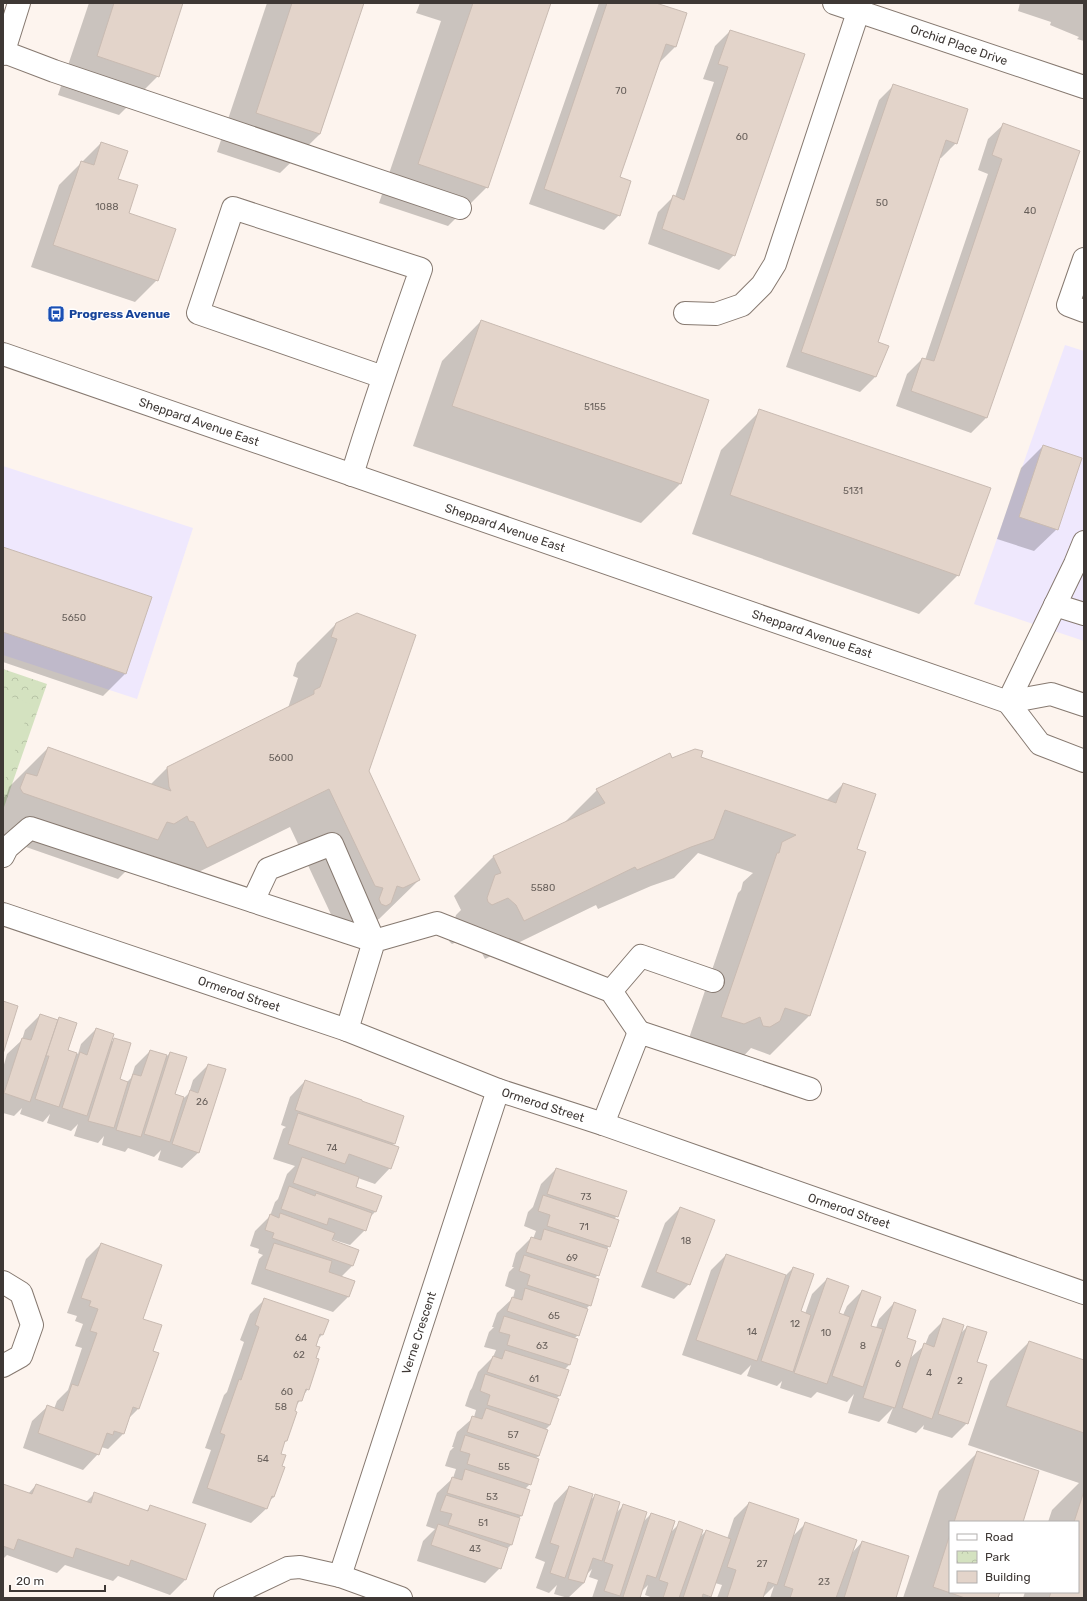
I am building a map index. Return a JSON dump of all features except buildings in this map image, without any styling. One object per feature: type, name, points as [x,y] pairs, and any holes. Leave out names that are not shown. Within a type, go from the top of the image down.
[{"type":"street","points":[[19,3],[3,53],[460,208]]},
{"type":"street","name":"Orchid Place Drive","points":[[834,3],[859,7],[1084,87]]},
{"type":"street","points":[[685,312],[716,314],[742,305],[762,285],[775,264],[845,56],[859,7]]},
{"type":"street","points":[[352,475],[383,377],[421,269],[233,208],[198,313],[383,377]]},
{"type":"street","points":[[1084,259],[1068,305],[1084,311]]},
{"type":"street","name":"Sheppard Avenue East","points":[[3,354],[1008,702],[1051,694],[1084,705]]},
{"type":"street","points":[[1084,542],[1008,702],[1040,744],[1084,761]]},
{"type":"street","points":[[1055,605],[1084,614]]},
{"type":"street","points":[[3,856],[7,848],[30,828],[374,941],[436,923],[611,991],[639,1032],[810,1089]]},
{"type":"street","points":[[253,901],[268,869],[332,844],[374,941],[347,1030]]},
{"type":"street","name":"Ormerod Street","points":[[3,914],[347,1030],[498,1090],[603,1124],[1084,1293]]},
{"type":"street","points":[[611,991],[641,956],[713,981]]},
{"type":"street","points":[[603,1124],[639,1032]]},
{"type":"street","name":"Verne Crescent","points":[[340,1576],[498,1090]]},
{"type":"street","points":[[3,1282],[22,1293],[32,1325],[21,1356],[3,1366]]},
{"type":"street","points":[[225,1598],[288,1568],[300,1567],[340,1576],[401,1598]]},
{"type":"shaded area","points":[[1065,345],[1084,351],[1084,641],[974,604]]},
{"type":"shaded area","points":[[3,466],[193,528],[137,699],[3,655]]},
{"type":"green space","points":[[3,669],[47,684],[3,810]]},
{"type":"green space","points":[[3,694],[31,704],[3,786]]},
{"type":"place","name":"Progress Avenue","points":[[56,314]]}]
